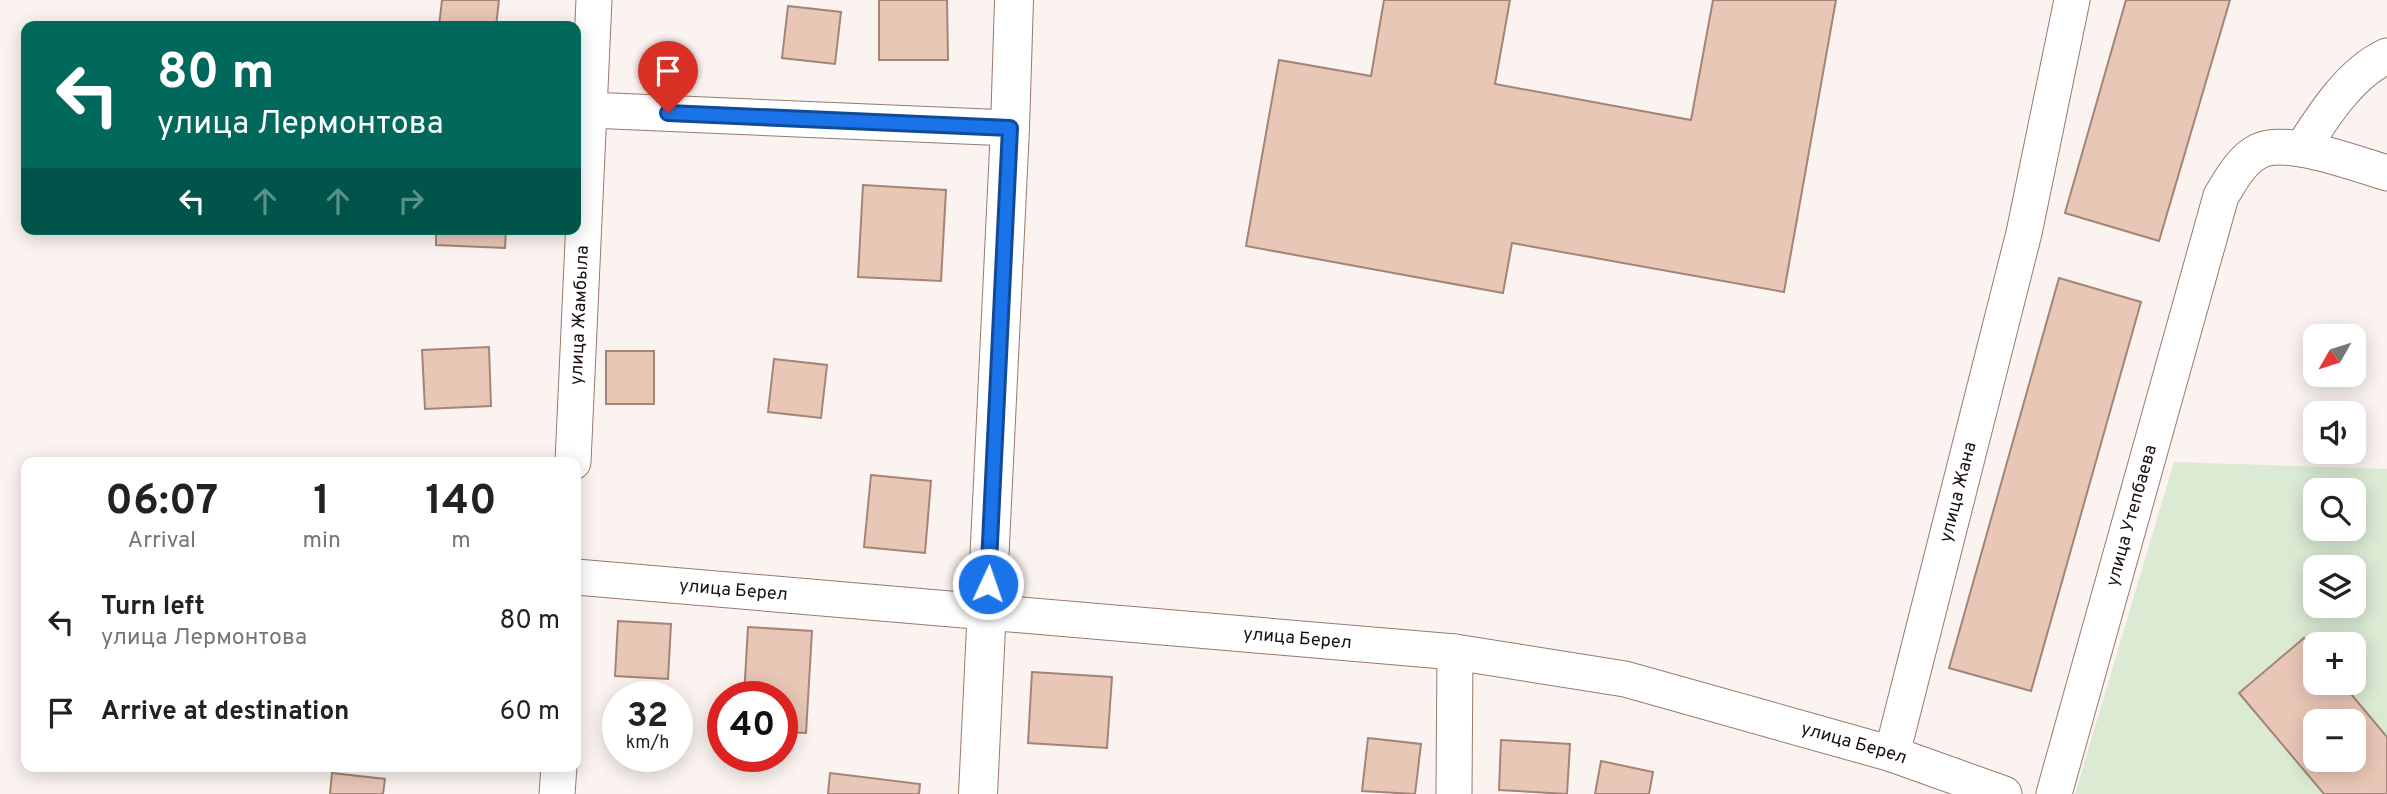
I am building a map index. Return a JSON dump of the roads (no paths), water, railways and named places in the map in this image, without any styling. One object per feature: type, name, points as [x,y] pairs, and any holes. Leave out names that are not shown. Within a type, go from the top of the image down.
[{"type":"street","name":"улица Жамбыла","points":[[573,457],[594,0]]},
{"type":"street","points":[[978,794],[1014,0]]},
{"type":"street","name":"улица Жана","points":[[1892,754],[2024,233],[2072,0]]},
{"type":"street","points":[[2302,149],[2331,104],[2376,61],[2387,56]]},
{"type":"street","points":[[589,110],[1010,128]]},
{"type":"street","name":"улица Утепбаева","points":[[2054,794],[2221,196],[2237,169],[2259,151],[2276,146],[2302,149],[2387,173]]},
{"type":"street","name":"улица Берел","points":[[581,577],[1455,652],[1625,679],[1892,754],[2004,794]]},
{"type":"street","points":[[1454,794],[1455,652]]},
{"type":"street","points":[[557,794],[559,772]]}]
